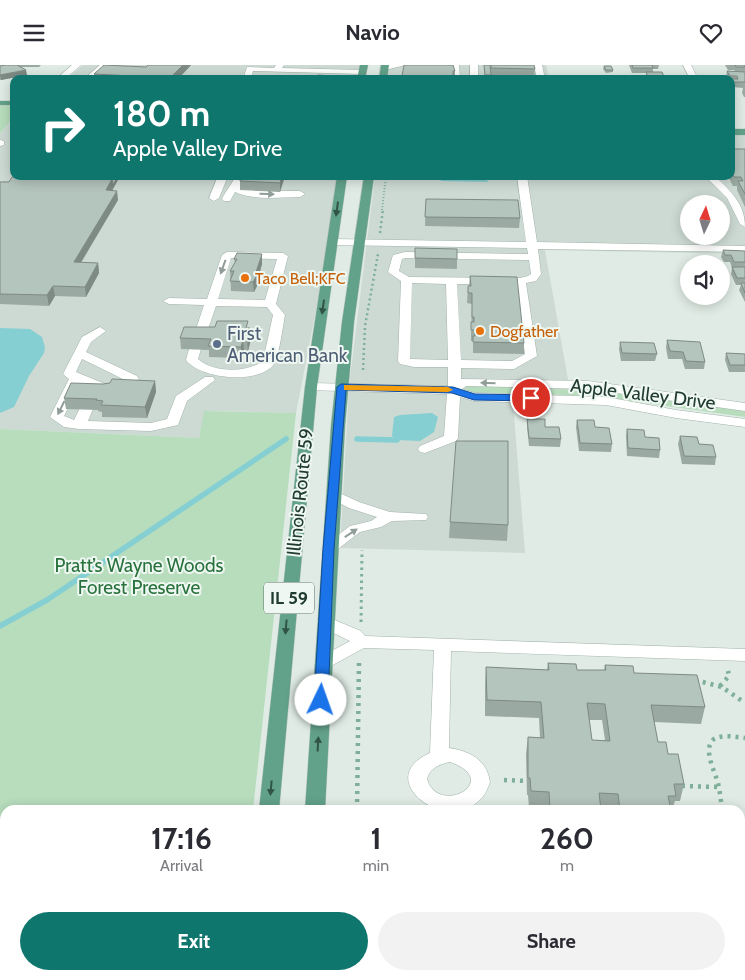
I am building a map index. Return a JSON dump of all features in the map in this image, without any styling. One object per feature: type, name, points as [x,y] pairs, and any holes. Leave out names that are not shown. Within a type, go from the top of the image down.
[{"type":"main road","name":"Illinois Route 59","points":[[269,805],[311,387],[341,180]]},
{"type":"main road","name":"Illinois Route 59","points":[[314,805],[329,549],[341,387],[352,285],[368,180]]},
{"type":"street","points":[[65,75],[77,65]]},
{"type":"street","points":[[93,75],[104,65]]},
{"type":"street","points":[[385,67],[402,65]]},
{"type":"street","points":[[248,75],[250,69],[278,67],[341,75],[363,72]]},
{"type":"street","points":[[214,198],[221,180]]},
{"type":"street","points":[[236,188],[239,180]]},
{"type":"street","points":[[523,180],[531,245],[534,257],[536,274],[532,279],[515,281],[407,280],[394,272],[397,257],[405,255],[534,257]]},
{"type":"street","points":[[713,180],[731,197],[745,224]]},
{"type":"street","points":[[227,199],[230,190],[236,188],[245,193],[300,194]]},
{"type":"street","points":[[333,242],[745,249]]},
{"type":"street","points":[[270,304],[287,243]]},
{"type":"street","points":[[169,301],[210,303],[270,304],[280,315],[267,365],[253,371],[240,373],[218,371],[193,362],[197,343],[210,303],[227,255],[283,256]]},
{"type":"street","points":[[407,280],[404,361],[414,363],[514,365],[531,356],[515,281],[507,256]]},
{"type":"street","points":[[482,260],[484,281]]},
{"type":"street","points":[[425,449],[451,438],[455,364],[451,281]]},
{"type":"street","points":[[100,331],[86,340],[69,374],[90,388],[56,417],[78,425],[151,427],[173,422],[181,399],[209,380]]},
{"type":"street","points":[[79,353],[133,379]]},
{"type":"street","name":"Apple Valley Drive","points":[[453,390],[463,382],[588,385],[745,407]]},
{"type":"street","name":"Apple Valley Drive","points":[[311,387],[453,390],[474,397],[606,401],[676,414],[745,423]]},
{"type":"street","points":[[78,425],[86,409],[78,425]]},
{"type":"street","points":[[333,494],[354,505],[389,516],[421,517]]},
{"type":"street","points":[[329,549],[355,529],[376,524],[389,516]]},
{"type":"street","points":[[325,621],[355,635],[360,642]]},
{"type":"street","points":[[323,663],[353,648],[360,642],[745,655]]},
{"type":"street","points":[[440,756],[443,644]]},
{"type":"street","points":[[445,805],[428,797],[421,790],[418,782],[418,773],[423,765],[440,756],[461,757],[470,762],[477,769],[481,777],[481,785],[477,793],[470,799],[454,805]]},
{"type":"path","points":[[380,231],[386,180]]},
{"type":"path","points":[[363,370],[366,324],[379,251]]},
{"type":"path","points":[[357,805],[362,549]]},
{"type":"path","points":[[720,686],[729,676],[728,671]]},
{"type":"path","points":[[691,680],[709,682],[720,686],[739,697],[745,703]]},
{"type":"path","points":[[721,805],[719,787],[708,754],[708,748],[718,738],[745,738]]},
{"type":"path","points":[[504,780],[526,781]]},
{"type":"path","points":[[678,786],[719,787]]},
{"type":"shaded area","points":[[83,65],[364,65],[363,75],[72,75]]},
{"type":"shaded area","points":[[389,65],[546,65],[548,75],[388,75]]},
{"type":"shaded area","points":[[10,122],[10,180],[341,180],[296,413],[205,411],[199,438],[0,429],[0,133]]},
{"type":"shaded area","points":[[735,134],[745,134],[745,254],[545,250],[570,391],[512,390],[525,553],[340,548],[349,386],[375,180],[735,180]]},
{"type":"green space","points":[[0,101],[10,101],[10,122],[0,133]]},
{"type":"green space","points":[[469,386],[607,391],[745,411],[745,417],[595,396],[468,392],[464,389]]},
{"type":"green space","name":"Pratt’s Wayne Woods Forest Preserve","points":[[204,411],[296,413],[254,805],[0,805],[0,429],[199,438]]},
{"type":"water","points":[[486,180],[489,182],[441,181]]},
{"type":"water","points":[[0,328],[30,329],[42,337],[45,347],[44,353],[29,376],[14,407],[0,413]]},
{"type":"water","points":[[432,413],[438,417],[434,432],[420,441],[397,440],[392,436],[394,417]]},
{"type":"building","points":[[17,65],[26,70],[0,75],[0,66]]},
{"type":"building","points":[[104,65],[146,67],[148,65],[183,65],[173,75],[94,74]]},
{"type":"building","points":[[404,65],[453,65],[455,71],[453,71],[453,75],[402,75]]},
{"type":"building","points":[[484,65],[490,65],[491,75],[485,75]]},
{"type":"building","points":[[491,65],[534,65],[535,69],[491,68]]},
{"type":"building","points":[[632,65],[652,65],[653,68],[633,68]]},
{"type":"building","points":[[735,65],[745,65],[745,67],[736,67]]},
{"type":"building","points":[[604,66],[611,66],[613,70],[606,70]]},
{"type":"building","points":[[727,71],[745,72],[745,82],[735,82],[735,79],[738,79],[737,76],[729,75]]},
{"type":"building","points":[[646,72],[662,72],[663,75],[647,75]]},
{"type":"building","points":[[735,149],[745,149],[745,194],[738,181],[743,181],[741,177],[735,177]]},
{"type":"building","points":[[10,180],[111,180],[106,190],[117,191],[74,262],[98,263],[85,287],[53,286],[47,295],[0,294],[0,182],[9,182]]},
{"type":"building","points":[[240,180],[281,180],[280,183]]},
{"type":"building","points":[[426,199],[518,200],[520,218],[425,217]]},
{"type":"building","points":[[415,248],[457,249],[457,259],[415,258]]},
{"type":"building","points":[[723,250],[745,251],[745,262],[734,262],[731,255],[725,255]]},
{"type":"building","points":[[237,253],[262,254],[256,272],[259,272],[253,282],[230,281],[234,271],[230,271],[237,259],[234,259]]},
{"type":"building","points":[[732,267],[745,267],[745,278],[737,278]]},
{"type":"building","points":[[470,276],[517,277],[524,343],[473,342],[475,330],[471,330],[471,322],[474,322],[474,317],[472,317],[472,293],[468,293],[468,286],[471,286]]},
{"type":"building","points":[[741,283],[745,283],[745,293]]},
{"type":"building","points":[[217,321],[248,321],[246,328],[250,328],[247,340],[243,340],[241,347],[208,346],[211,339],[180,338],[184,327],[215,327]]},
{"type":"building","points":[[667,340],[700,342],[705,362],[686,361],[683,352],[670,351]]},
{"type":"building","points":[[620,342],[654,343],[657,354],[622,353]]},
{"type":"building","points":[[726,353],[745,354],[745,365],[730,365]]},
{"type":"building","points":[[112,379],[155,381],[145,407],[101,405],[103,401],[97,399],[64,398],[71,383],[103,384],[110,383]]},
{"type":"building","points":[[527,419],[545,419],[545,427],[559,427],[561,439],[529,438]]},
{"type":"building","points":[[577,420],[594,420],[595,427],[609,428],[612,444],[580,443]]},
{"type":"building","points":[[627,429],[644,430],[645,437],[659,438],[660,450],[628,448]]},
{"type":"building","points":[[680,436],[697,437],[699,444],[713,445],[716,457],[684,456]]},
{"type":"building","points":[[456,441],[508,441],[508,525],[450,522]]},
{"type":"building","points":[[548,663],[576,664],[577,670],[606,670],[605,665],[633,666],[634,673],[697,675],[705,707],[651,705],[658,742],[666,742],[668,754],[678,754],[684,784],[674,784],[676,796],[668,796],[670,805],[619,805],[618,794],[599,793],[600,805],[550,805],[549,792],[531,791],[530,778],[528,778],[528,737],[544,738],[541,702],[487,700],[486,667],[549,670]],"holes":[[[587,703],[605,704],[610,741],[592,740]]]},
{"type":"waterway","points":[[0,626],[47,600],[286,439]]},
{"type":"waterway","points":[[357,439],[397,440]]},
{"type":"slow traffic","points":[[347,387],[448,390]]},
{"type":"place","name":"Taco Bell;KFC","points":[[245,278]]},
{"type":"place","name":"Dogfather","points":[[480,331]]},
{"type":"place","name":"First American Bank","points":[[217,344]]},
{"type":"route","points":[[321,700],[329,549],[341,387],[453,390],[474,397],[531,398]]}]
